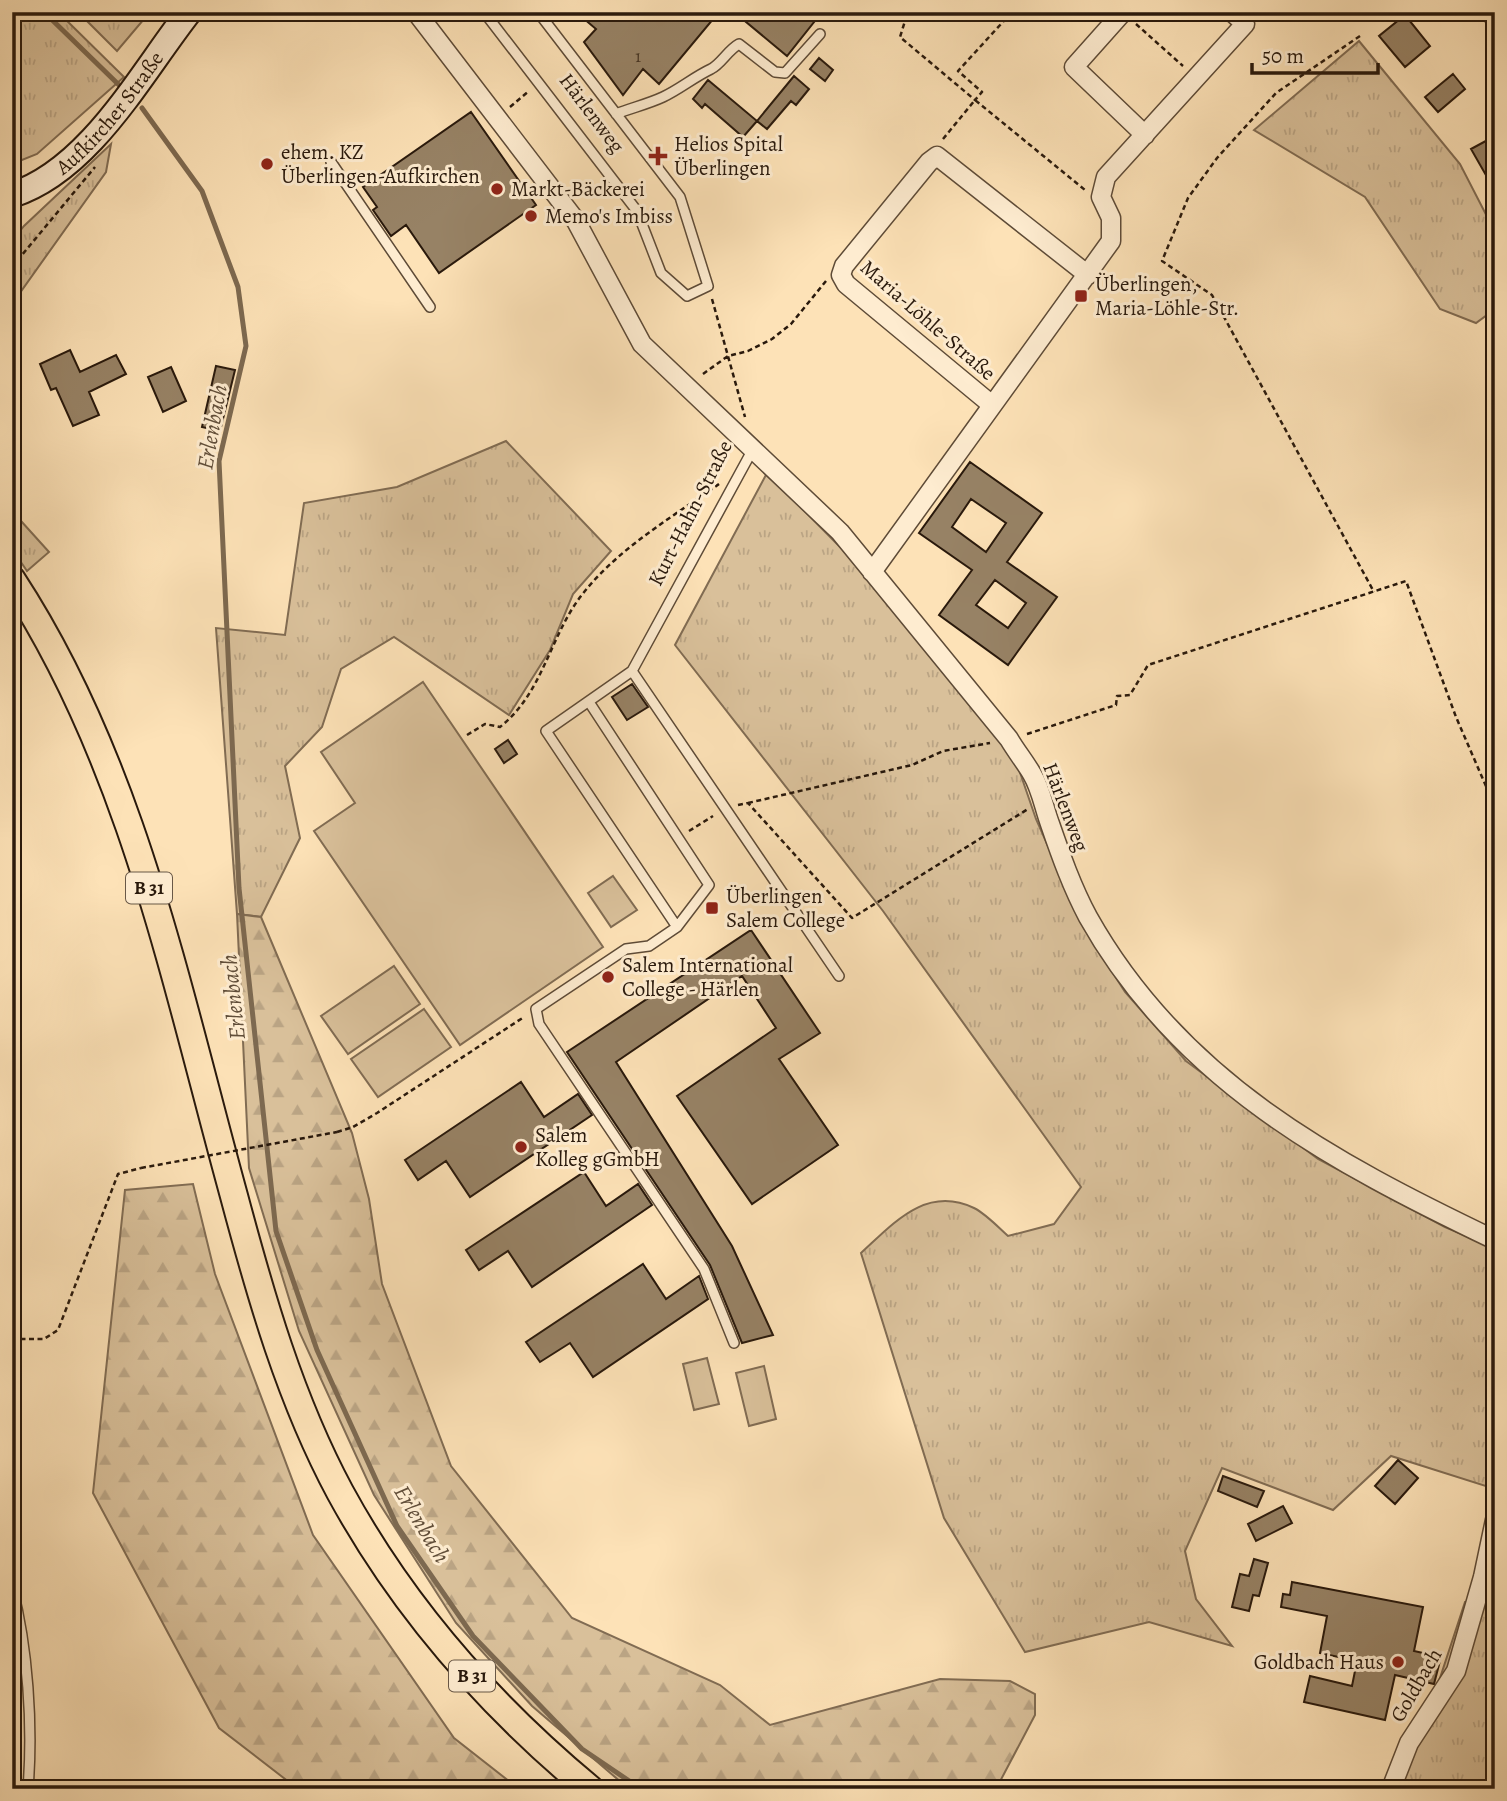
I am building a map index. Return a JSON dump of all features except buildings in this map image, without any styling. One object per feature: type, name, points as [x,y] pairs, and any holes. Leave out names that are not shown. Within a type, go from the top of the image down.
[{"type":"main road","name":"B 31","points":[[12,580],[76,694],[122,805],[174,975],[263,1305],[286,1368],[334,1480],[372,1548],[455,1657],[512,1719],[590,1789]]},
{"type":"street","name":"Aufkircher Straße","points":[[12,195],[50,176],[89,142],[189,12]]},
{"type":"street","name":"Kurt-Hahn-Straße","points":[[416,12],[576,221],[642,344],[754,447]]},
{"type":"street","points":[[1101,197],[1106,177],[1245,24],[1233,12]]},
{"type":"street","points":[[1489,12],[1495,19]]},
{"type":"street","points":[[1123,13],[1074,67],[1145,135]]},
{"type":"street","points":[[937,156],[1088,275]]},
{"type":"street","name":"Maria-Löhle-Straße","points":[[937,156],[929,162],[853,256],[841,275],[846,284],[992,405]]},
{"type":"street","name":"Maria-Löhle-Straße","points":[[872,572],[1111,241],[1111,218],[1101,197]]},
{"type":"street","name":"Härlenweg","points":[[754,447],[839,532],[1009,739],[1033,776],[1066,872],[1089,917],[1135,989],[1199,1060],[1302,1139],[1348,1167],[1495,1240]]},
{"type":"street","name":"Goldbach","points":[[1391,1789],[1409,1743],[1456,1671],[1483,1577],[1495,1520]]},
{"type":"lane","name":"Härlenweg","points":[[484,12],[637,211],[661,273],[687,296],[708,286],[680,197],[538,12]]},
{"type":"lane","points":[[616,114],[660,99],[682,87],[697,74],[714,68],[727,51],[739,44],[775,72],[785,73],[820,34]]},
{"type":"lane","points":[[331,162],[430,307]]},
{"type":"lane","name":"Kurt-Hahn-Straße","points":[[677,927],[546,731],[632,671],[754,447]]},
{"type":"lane","points":[[632,671],[839,976]]},
{"type":"lane","points":[[589,702],[709,885],[677,927],[649,946],[626,950],[536,1009],[539,1024],[704,1269],[734,1343]]},
{"type":"lane","points":[[12,1587],[20,1616],[31,1752],[28,1789]]},
{"type":"path","points":[[894,12],[905,21],[900,37],[1092,196],[1101,197]]},
{"type":"path","points":[[951,80],[1012,12]]},
{"type":"path","points":[[1123,13],[1196,78]]},
{"type":"path","points":[[1360,36],[1276,93],[1217,159],[1188,198],[1162,261],[1212,295],[1374,592]]},
{"type":"path","points":[[937,156],[939,144],[982,92],[958,71]]},
{"type":"path","points":[[513,104],[540,83]]},
{"type":"path","points":[[703,374],[728,356],[748,351],[772,339],[791,324],[827,279],[841,275]]},
{"type":"path","points":[[708,286],[754,447]]},
{"type":"path","points":[[467,735],[485,723],[499,727],[518,713],[543,673],[567,618],[605,568],[721,482],[735,480]]},
{"type":"path","points":[[678,838],[725,808],[912,765],[943,751],[1009,739],[1092,716],[1116,705],[1118,696],[1130,695],[1148,665],[1406,581],[1457,717],[1495,807]]},
{"type":"path","points":[[748,803],[852,918],[1042,800]]},
{"type":"path","points":[[12,1339],[44,1339],[58,1331],[118,1174],[353,1127],[536,1009]]},
{"type":"path","points":[[1416,1789],[1420,1783],[1445,1784],[1448,1789]]},
{"type":"path","points":[[1485,1789],[1495,1784]]},
{"type":"green space","points":[[12,12],[58,12],[124,77],[37,154],[12,164]]},
{"type":"green space","points":[[83,12],[150,12],[117,51],[81,15]]},
{"type":"green space","points":[[1359,41],[1460,164],[1495,232],[1495,309],[1476,323],[1440,309],[1365,197],[1254,130]]},
{"type":"green space","points":[[111,144],[106,172],[12,304],[12,241],[24,226]]},
{"type":"green space","points":[[506,441],[611,551],[573,594],[550,650],[509,715],[394,637],[341,669],[322,727],[285,766],[300,838],[261,917],[237,914],[216,628],[285,635],[304,503],[397,487]]},
{"type":"green space","points":[[767,473],[843,550],[1016,761],[1036,819],[1083,926],[1125,992],[1186,1061],[1318,1159],[1445,1227],[1495,1248],[1495,1489],[1391,1456],[1333,1510],[1222,1468],[1185,1551],[1196,1599],[1232,1646],[1149,1622],[1025,1652],[944,1518],[861,1253],[899,1220],[926,1204],[957,1202],[974,1208],[1008,1236],[1054,1224],[1081,1187],[883,911],[675,645]]},
{"type":"green space","points":[[12,511],[49,552],[27,571],[12,549]]},
{"type":"green space","points":[[423,682],[603,947],[460,1045],[314,831],[355,803],[321,752]]},
{"type":"green space","points":[[613,876],[637,910],[611,927],[588,893]]},
{"type":"green space","points":[[237,914],[261,917],[352,1133],[369,1199],[382,1284],[451,1466],[572,1618],[720,1685],[770,1725],[940,1679],[1010,1681],[1035,1694],[1035,1715],[996,1789],[629,1789],[532,1706],[456,1623],[374,1495],[299,1331],[249,1168]]},
{"type":"green space","points":[[394,966],[420,1004],[348,1054],[321,1016]]},
{"type":"green space","points":[[424,1009],[451,1047],[378,1097],[351,1059]]},
{"type":"green space","points":[[193,1184],[215,1274],[313,1535],[454,1738],[519,1789],[298,1789],[219,1728],[93,1493],[125,1190]]},
{"type":"green space","points":[[707,1358],[719,1404],[694,1410],[683,1364]]},
{"type":"green space","points":[[764,1366],[776,1419],[749,1426],[736,1373]]},
{"type":"green space","points":[[1465,1602],[1495,1603],[1495,1789],[1381,1789],[1398,1752],[1439,1681]]},
{"type":"waterway","name":"Erlenbach","points":[[44,12],[119,85]]},
{"type":"waterway","name":"Erlenbach","points":[[142,108],[202,191],[238,287],[246,346],[219,461],[239,888],[276,1231],[317,1350],[397,1526],[473,1636],[582,1749],[641,1789]]},
{"type":"place","name":"Helios Spital Überlingen","points":[[658,156]]},
{"type":"place","name":"ehem. KZ Überlingen-Aufkirchen","points":[[267,164]]},
{"type":"place","name":"Markt-Bäckerei","points":[[497,189]]},
{"type":"place","name":"Memo's Imbiss","points":[[531,216]]},
{"type":"place","name":"Überlingen, Maria-Löhle-Str.","points":[[1081,296]]},
{"type":"place","name":"Überlingen Salem College","points":[[712,908]]},
{"type":"place","name":"Salem International College - Härlen","points":[[608,977]]},
{"type":"place","name":"Salem Kolleg gGmbH","points":[[521,1147]]},
{"type":"place","name":"Goldbach Haus","points":[[1398,1662]]}]
